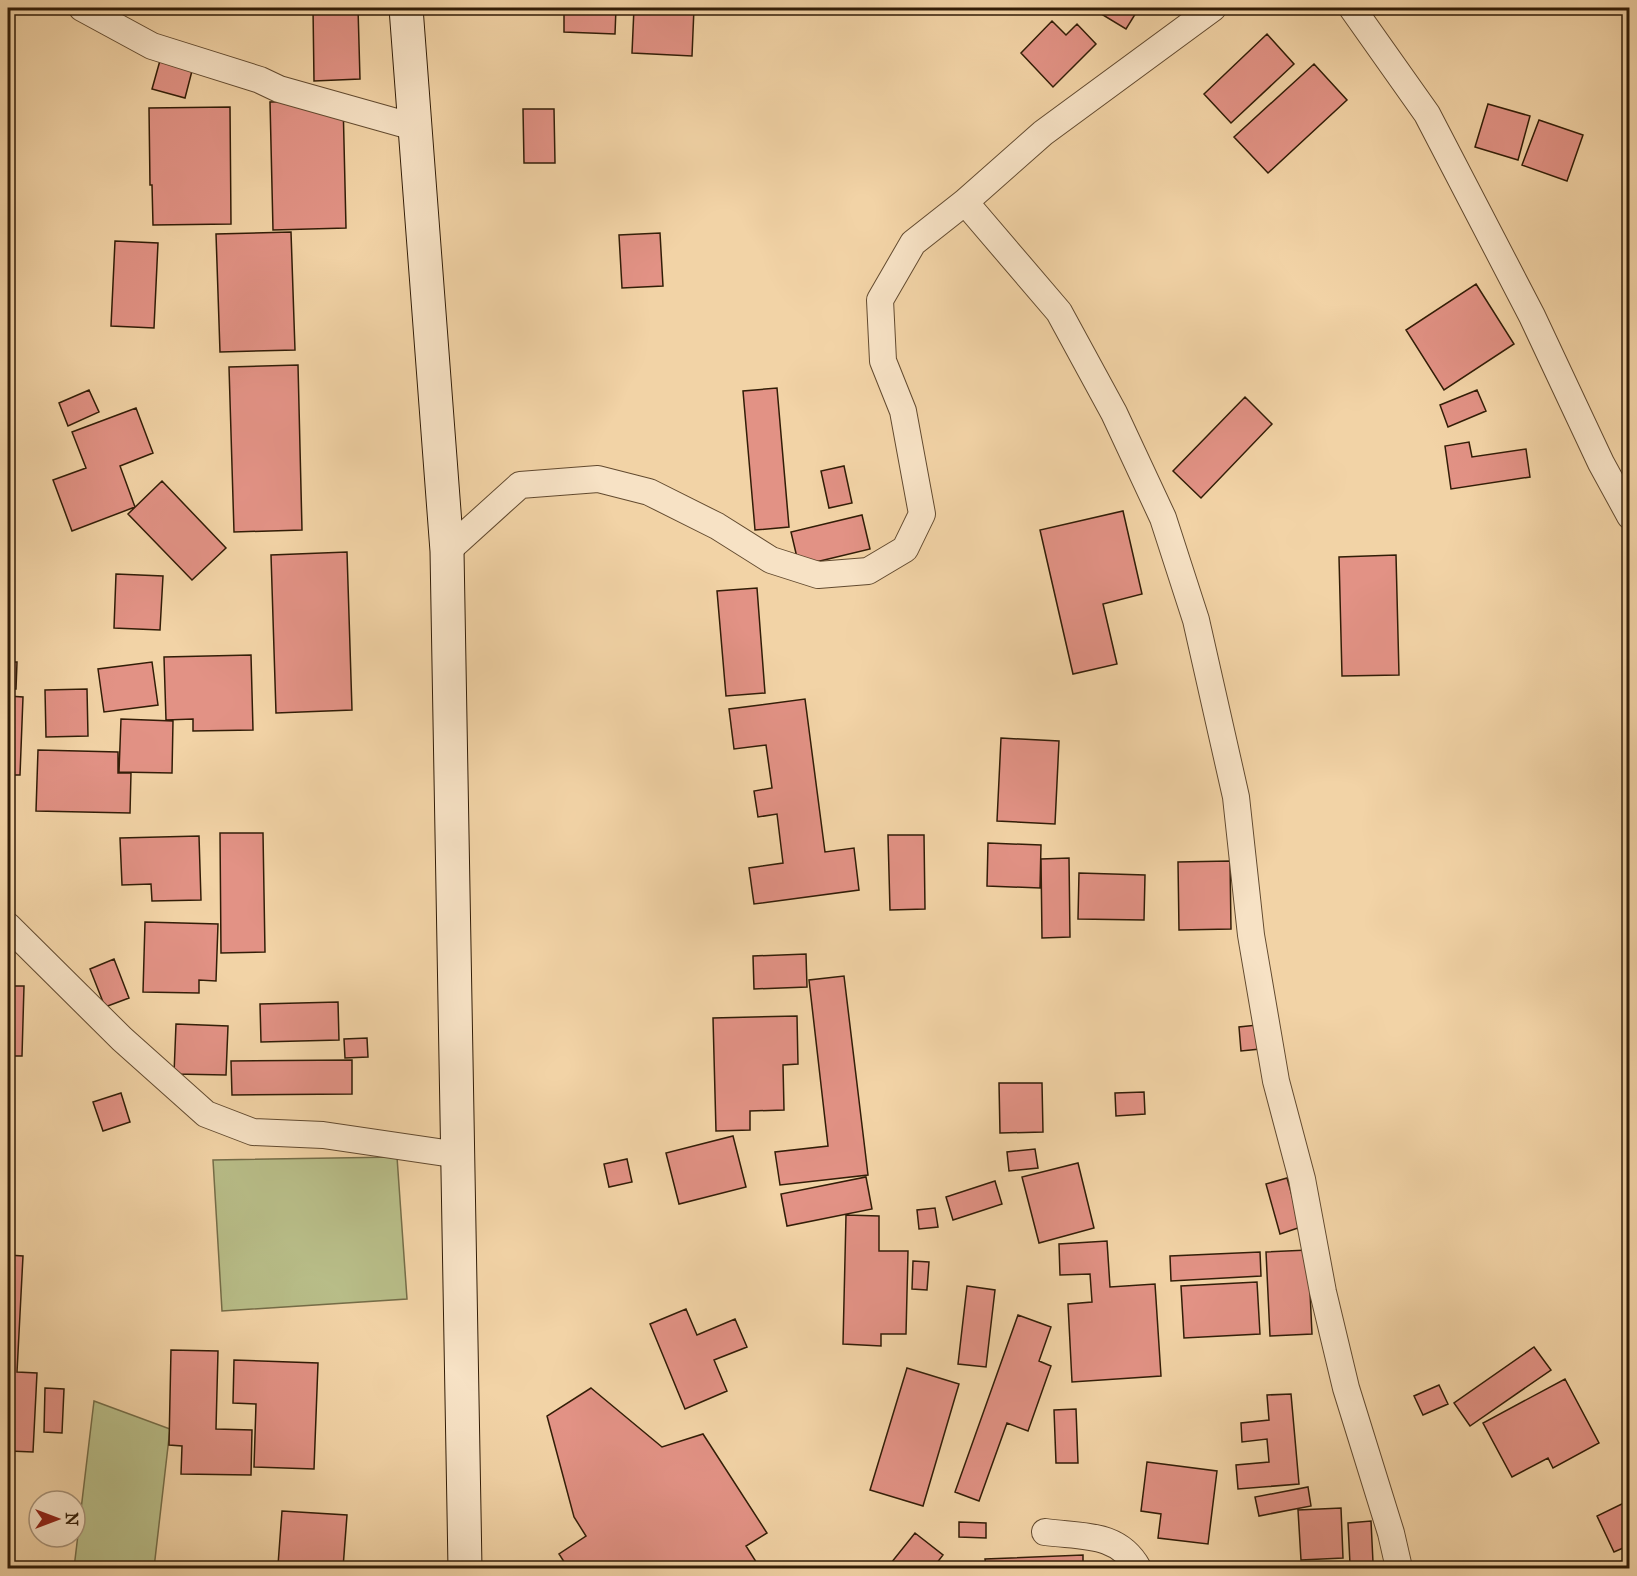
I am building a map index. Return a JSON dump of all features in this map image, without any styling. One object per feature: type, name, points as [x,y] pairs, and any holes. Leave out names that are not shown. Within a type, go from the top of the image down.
[{"type":"main road","points":[[406,8],[447,551],[465,1569]]},
{"type":"street","points":[[82,8],[152,46],[260,80],[279,89],[414,127]]},
{"type":"street","points":[[447,551],[520,485],[598,479],[649,492],[717,526],[771,560],[818,575],[868,571],[905,549],[922,514],[903,411],[883,361],[880,300],[913,243],[965,202],[1043,133],[1213,8]]},
{"type":"street","points":[[1352,8],[1427,114],[1532,316],[1601,463],[1629,516]]},
{"type":"street","points":[[965,202],[1059,312],[1114,413],[1163,518],[1192,608],[1236,797],[1251,935],[1276,1081],[1302,1179],[1323,1292],[1346,1388],[1391,1533],[1399,1569]]},
{"type":"street","points":[[8,926],[122,1038],[206,1114],[253,1132],[323,1135],[459,1155]]},
{"type":"street","points":[[1045,1532],[1108,1540],[1130,1554],[1138,1569]]},
{"type":"green space","points":[[397,1157],[407,1299],[222,1311],[213,1160]]},
{"type":"green space","points":[[94,1401],[170,1429],[154,1568],[74,1568],[76,1549],[87,1549],[87,1489],[83,1489]]},
{"type":"building","points":[[173,8],[233,8],[233,14],[173,14]]},
{"type":"building","points":[[313,8],[358,8],[360,79],[314,81]]},
{"type":"building","points":[[564,8],[616,8],[615,34],[564,32]]},
{"type":"building","points":[[634,8],[694,8],[692,56],[632,53]]},
{"type":"building","points":[[1101,8],[1139,8],[1126,29],[1098,12]]},
{"type":"building","points":[[1052,21],[1066,35],[1077,24],[1096,44],[1053,87],[1021,53]]},
{"type":"building","points":[[1267,34],[1294,64],[1231,123],[1204,94]]},
{"type":"building","points":[[161,57],[193,67],[185,98],[152,89]]},
{"type":"building","points":[[1314,64],[1347,100],[1268,173],[1234,137]]},
{"type":"building","points":[[343,100],[346,228],[273,230],[270,102]]},
{"type":"building","points":[[1488,104],[1530,116],[1518,160],[1475,147]]},
{"type":"building","points":[[230,107],[231,224],[153,225],[149,108]]},
{"type":"building","points":[[523,109],[554,109],[555,163],[524,163]]},
{"type":"building","points":[[1539,120],[1583,135],[1567,181],[1522,165]]},
{"type":"building","points":[[291,232],[295,350],[220,352],[216,234]]},
{"type":"building","points":[[660,233],[663,286],[622,288],[619,235]]},
{"type":"building","points":[[115,241],[158,243],[154,328],[111,326]]},
{"type":"building","points":[[1476,284],[1514,344],[1444,390],[1406,330]]},
{"type":"building","points":[[298,365],[302,530],[234,532],[229,367]]},
{"type":"building","points":[[777,388],[789,527],[755,530],[743,391]]},
{"type":"building","points":[[89,390],[99,412],[68,426],[59,403]]},
{"type":"building","points":[[1477,390],[1486,411],[1448,427],[1440,405]]},
{"type":"building","points":[[1245,397],[1272,424],[1201,498],[1173,471]]},
{"type":"building","points":[[136,408],[153,453],[120,466],[135,507],[72,531],[53,480],[86,468],[72,432]]},
{"type":"building","points":[[1469,442],[1472,457],[1526,449],[1530,477],[1451,489],[1445,446]]},
{"type":"building","points":[[844,466],[852,503],[829,508],[821,471]]},
{"type":"building","points":[[162,481],[226,548],[192,580],[128,514]]},
{"type":"building","points":[[1123,511],[1142,594],[1103,604],[1117,664],[1073,674],[1040,530]]},
{"type":"building","points":[[862,515],[870,549],[799,566],[791,532]]},
{"type":"building","points":[[347,552],[352,710],[276,713],[271,555]]},
{"type":"building","points":[[1396,555],[1399,675],[1342,676],[1339,557]]},
{"type":"building","points":[[116,574],[163,576],[160,630],[114,628]]},
{"type":"building","points":[[757,588],[765,693],[726,696],[717,591]]},
{"type":"building","points":[[251,655],[253,730],[193,731],[193,719],[166,720],[164,657]]},
{"type":"building","points":[[8,662],[17,662],[16,689],[8,689]]},
{"type":"building","points":[[152,662],[158,705],[104,712],[98,669]]},
{"type":"building","points":[[87,689],[88,736],[46,737],[45,690]]},
{"type":"building","points":[[8,696],[23,697],[20,775],[8,775]]},
{"type":"building","points":[[805,699],[825,852],[854,848],[859,890],[754,904],[749,868],[783,863],[777,814],[758,817],[754,791],[772,788],[766,745],[734,749],[729,709]]},
{"type":"building","points":[[121,719],[173,721],[172,773],[119,772]]},
{"type":"building","points":[[1001,738],[1059,741],[1055,824],[997,821]]},
{"type":"building","points":[[38,750],[118,752],[118,773],[131,773],[130,813],[36,811]]},
{"type":"building","points":[[220,833],[263,833],[265,952],[221,953]]},
{"type":"building","points":[[888,835],[924,835],[925,909],[890,910]]},
{"type":"building","points":[[199,836],[201,900],[152,901],[151,884],[122,885],[120,838]]},
{"type":"building","points":[[988,843],[1041,845],[1040,888],[987,886]]},
{"type":"building","points":[[1069,858],[1070,937],[1042,938],[1041,859]]},
{"type":"building","points":[[1230,861],[1231,929],[1179,930],[1178,862]]},
{"type":"building","points":[[1079,873],[1145,875],[1144,920],[1078,919]]},
{"type":"building","points":[[145,922],[218,924],[216,981],[199,980],[199,993],[143,992]]},
{"type":"building","points":[[806,954],[807,987],[754,989],[753,956]]},
{"type":"building","points":[[114,959],[129,998],[105,1007],[90,969]]},
{"type":"building","points":[[844,976],[868,1175],[780,1185],[775,1152],[828,1146],[809,980]]},
{"type":"building","points":[[8,986],[24,986],[22,1056],[8,1056]]},
{"type":"building","points":[[338,1002],[339,1040],[261,1042],[260,1004]]},
{"type":"building","points":[[797,1016],[798,1064],[783,1065],[784,1110],[750,1111],[750,1130],[716,1131],[713,1018]]},
{"type":"building","points":[[176,1024],[228,1026],[226,1075],[174,1074]]},
{"type":"building","points":[[1257,1025],[1260,1049],[1241,1051],[1239,1027]]},
{"type":"building","points":[[367,1038],[368,1057],[345,1058],[344,1039]]},
{"type":"building","points":[[352,1060],[352,1094],[232,1095],[231,1061]]},
{"type":"building","points":[[999,1083],[1042,1083],[1043,1132],[1000,1133]]},
{"type":"building","points":[[1144,1092],[1145,1114],[1116,1116],[1115,1093]]},
{"type":"building","points":[[121,1093],[130,1122],[103,1131],[93,1102]]},
{"type":"building","points":[[733,1136],[746,1187],[679,1204],[666,1153]]},
{"type":"building","points":[[1035,1149],[1038,1168],[1009,1171],[1007,1152]]},
{"type":"building","points":[[627,1159],[632,1182],[609,1187],[604,1164]]},
{"type":"building","points":[[1078,1163],[1094,1228],[1039,1243],[1022,1177]]},
{"type":"building","points":[[866,1177],[872,1209],[787,1226],[781,1194]]},
{"type":"building","points":[[1287,1178],[1301,1227],[1280,1234],[1266,1184]]},
{"type":"building","points":[[995,1181],[1002,1204],[953,1220],[946,1197]]},
{"type":"building","points":[[935,1208],[938,1227],[919,1229],[917,1210]]},
{"type":"building","points":[[846,1215],[879,1216],[879,1251],[908,1251],[906,1334],[881,1334],[881,1346],[843,1344]]},
{"type":"building","points":[[1107,1241],[1110,1287],[1155,1284],[1161,1376],[1072,1382],[1068,1304],[1092,1302],[1090,1274],[1060,1275],[1059,1244]]},
{"type":"building","points":[[1308,1250],[1312,1334],[1270,1336],[1266,1252]]},
{"type":"building","points":[[1260,1252],[1261,1276],[1171,1281],[1170,1256]]},
{"type":"building","points":[[8,1255],[23,1256],[17,1372],[37,1373],[33,1452],[9,1451]]},
{"type":"building","points":[[913,1261],[929,1262],[927,1290],[912,1289]]},
{"type":"building","points":[[1257,1282],[1260,1334],[1184,1338],[1181,1286]]},
{"type":"building","points":[[967,1286],[995,1290],[986,1367],[958,1364]]},
{"type":"building","points":[[686,1309],[697,1335],[735,1319],[747,1347],[714,1360],[727,1391],[685,1409],[650,1324]]},
{"type":"building","points":[[1018,1315],[1051,1327],[1039,1361],[1051,1366],[1028,1431],[1007,1423],[979,1501],[955,1492]]},
{"type":"building","points":[[1534,1347],[1551,1370],[1470,1426],[1454,1403]]},
{"type":"building","points":[[171,1350],[218,1351],[216,1429],[252,1430],[251,1475],[181,1474],[182,1446],[169,1445]]},
{"type":"building","points":[[234,1360],[318,1363],[314,1469],[254,1467],[256,1404],[233,1403]]},
{"type":"building","points":[[907,1368],[959,1384],[923,1506],[870,1490]]},
{"type":"building","points":[[1565,1379],[1599,1443],[1553,1468],[1548,1458],[1512,1477],[1483,1423]]},
{"type":"building","points":[[1439,1385],[1448,1404],[1423,1415],[1414,1396]]},
{"type":"building","points":[[45,1388],[64,1389],[62,1433],[44,1432]]},
{"type":"building","points":[[591,1388],[662,1447],[703,1434],[767,1533],[746,1546],[760,1568],[568,1568],[559,1554],[586,1536],[574,1517],[547,1416]]},
{"type":"building","points":[[1291,1394],[1299,1484],[1238,1489],[1236,1465],[1269,1462],[1267,1439],[1242,1442],[1241,1423],[1269,1420],[1267,1395]]},
{"type":"building","points":[[1076,1409],[1078,1463],[1056,1463],[1054,1410]]},
{"type":"building","points":[[1147,1462],[1217,1471],[1208,1544],[1158,1538],[1161,1514],[1141,1511]]},
{"type":"building","points":[[1308,1487],[1311,1506],[1259,1516],[1255,1497]]},
{"type":"building","points":[[1630,1500],[1630,1545],[1614,1552],[1597,1516]]},
{"type":"building","points":[[1341,1508],[1343,1558],[1301,1560],[1298,1510]]},
{"type":"building","points":[[282,1511],[347,1515],[343,1568],[266,1568],[267,1564],[278,1565]]},
{"type":"building","points":[[1371,1521],[1373,1562],[1350,1564],[1348,1523]]},
{"type":"building","points":[[959,1522],[986,1523],[986,1538],[959,1537]]},
{"type":"building","points":[[915,1533],[943,1555],[933,1568],[887,1568]]},
{"type":"building","points":[[1083,1555],[1083,1568],[986,1568],[985,1559]]},
{"type":"building","points":[[1630,1558],[1630,1568],[1616,1568],[1614,1564]]}]
